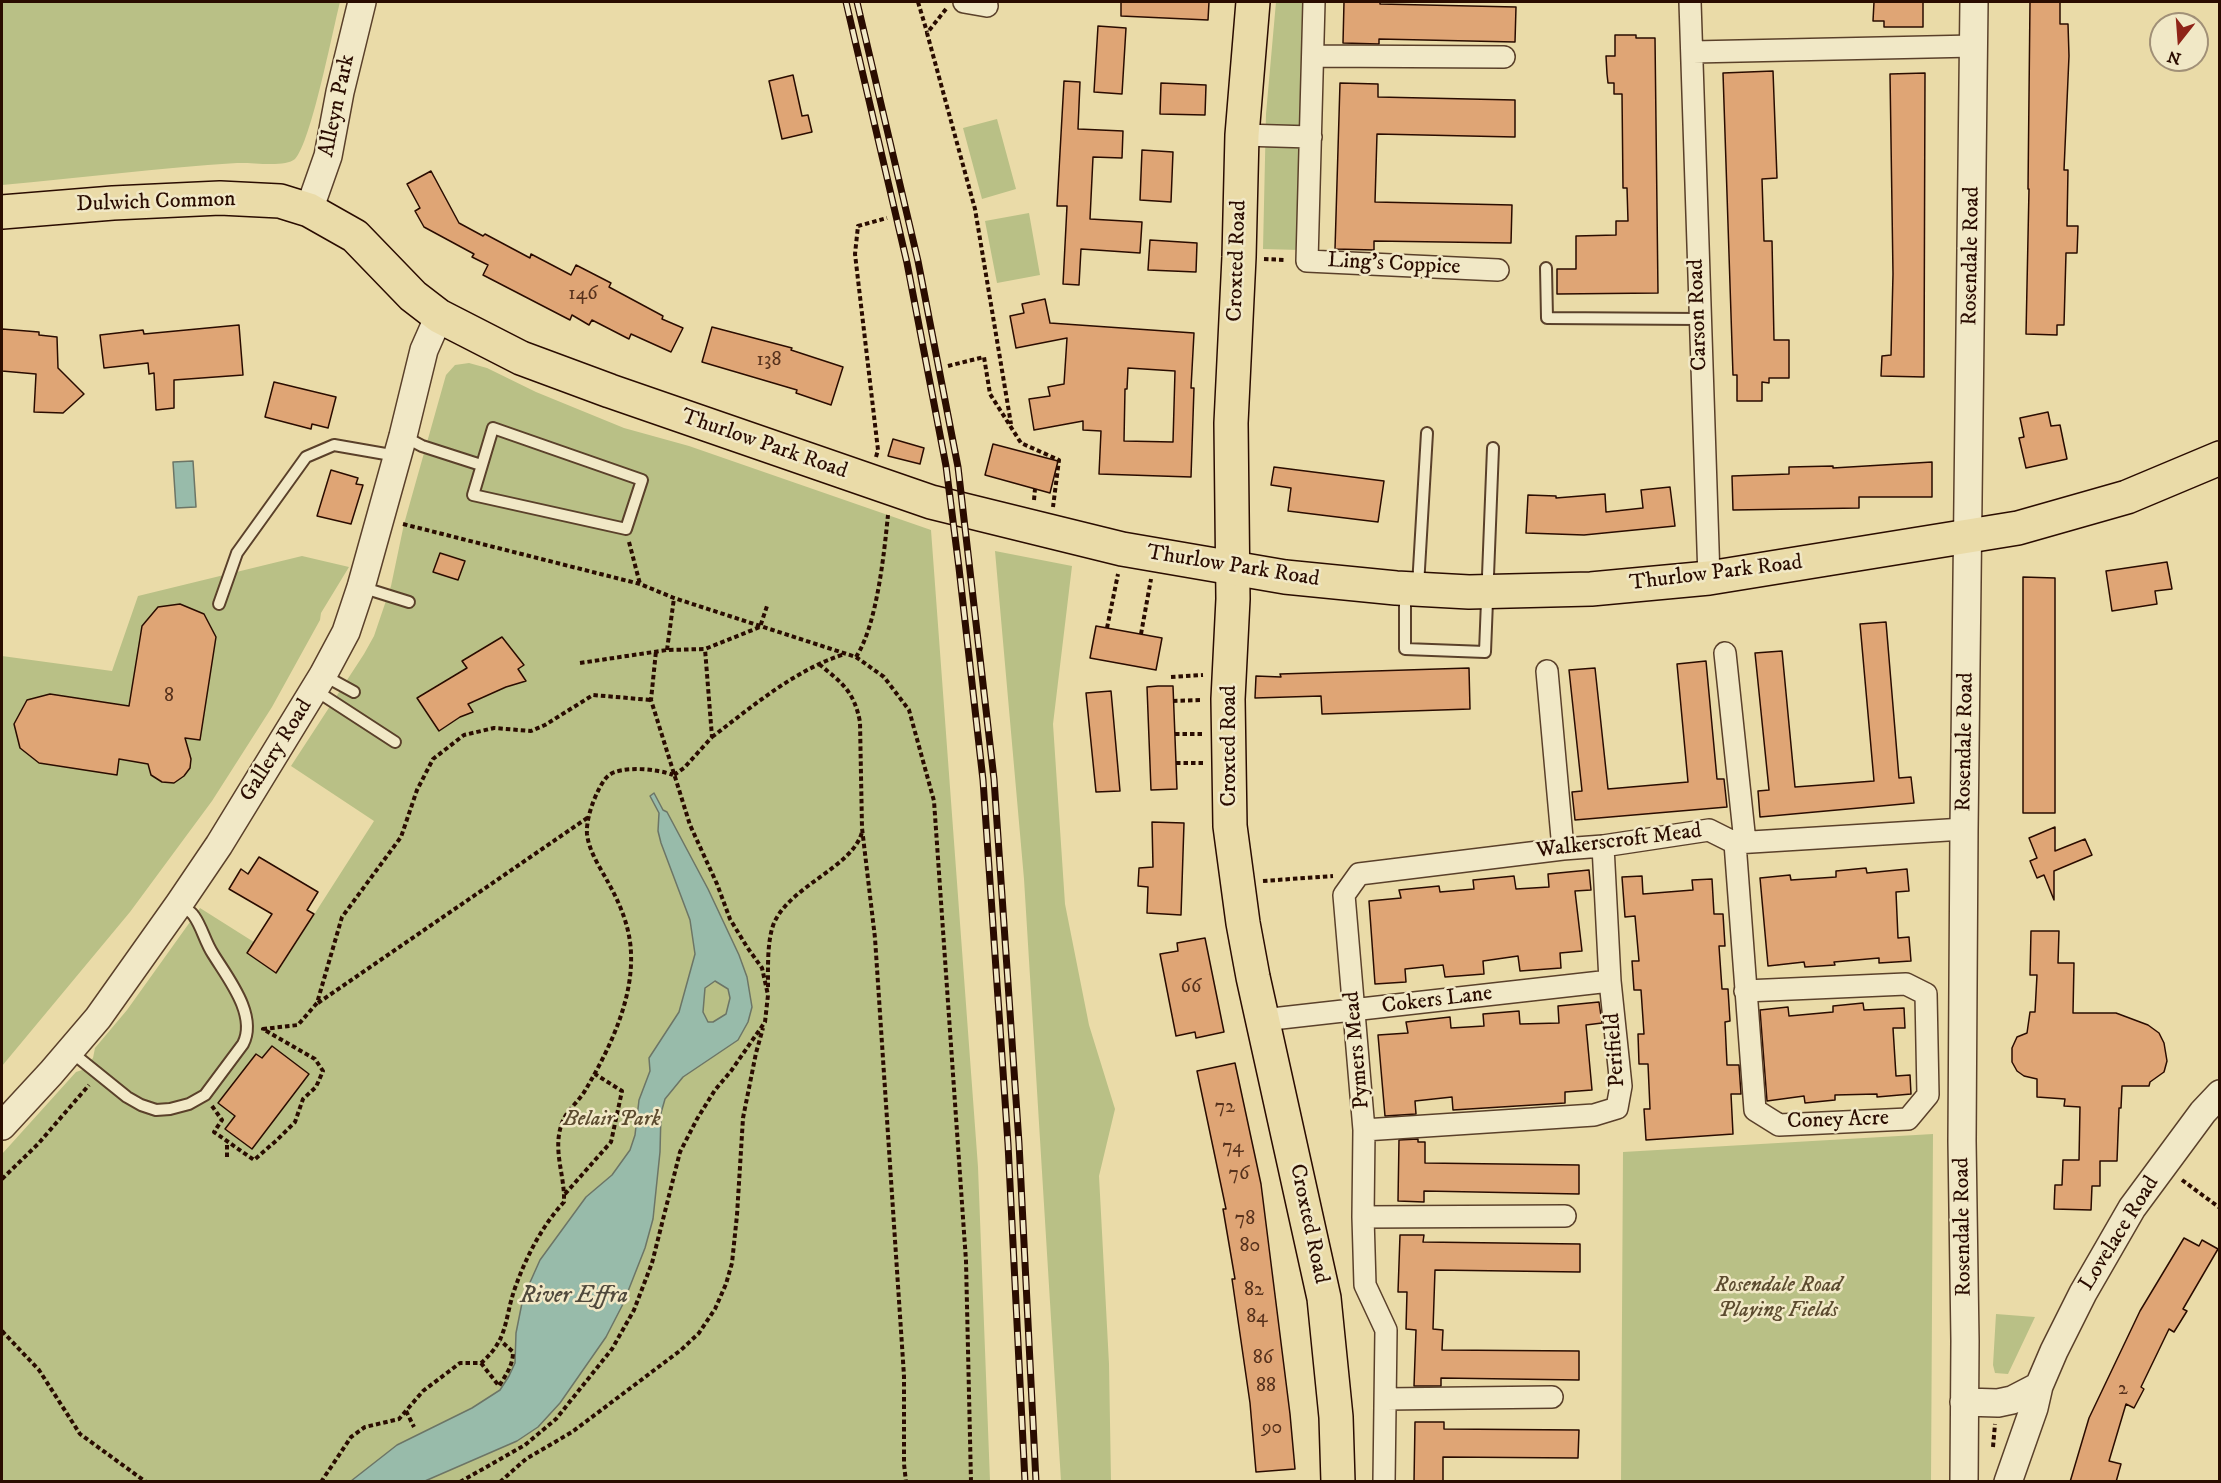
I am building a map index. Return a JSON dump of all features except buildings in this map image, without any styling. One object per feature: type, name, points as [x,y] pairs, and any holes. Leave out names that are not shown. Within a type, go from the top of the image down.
[{"type":"main road","name":"Croxted Road","points":[[1253,2],[1242,135],[1231,423],[1233,599],[1228,699],[1230,826],[1243,923],[1324,1298],[1336,1417],[1338,1482]]},
{"type":"main road","name":"Dulwich Common","points":[[2,212],[113,203],[220,198],[280,201],[309,210]]},
{"type":"main road","name":"Thurlow Park Road","points":[[309,210],[355,236],[413,296],[439,316],[521,358],[912,496],[1122,549],[1232,570],[1285,577],[1411,589],[1486,592],[1591,589],[1709,578],[2018,528],[2127,497],[2218,461]]},
{"type":"street","name":"Alleyn Park","points":[[309,210],[328,156],[340,92],[362,2]]},
{"type":"street","points":[[964,2],[987,6]]},
{"type":"street","name":"Ling's Coppice","points":[[1314,2],[1307,261],[1498,270]]},
{"type":"street","name":"Carson Road","points":[[1690,2],[1709,578]]},
{"type":"street","name":"Rosendale Road","points":[[1964,1482],[1964,829],[1974,2]]},
{"type":"street","points":[[1693,52],[1974,46]]},
{"type":"street","points":[[1313,56],[1504,57]]},
{"type":"street","points":[[1242,135],[1311,137]]},
{"type":"street","name":"Gallery Road","points":[[2,1126],[98,1018],[179,904],[319,682],[346,632],[362,587],[424,350],[439,316]]},
{"type":"street","name":"Coney Acre","points":[[1725,653],[1740,843],[1745,991],[1755,1110],[1779,1125],[1908,1119],[1928,1095],[1926,994],[1906,984],[1745,991]]},
{"type":"street","points":[[1546,670],[1563,849]]},
{"type":"street","name":"Walkerscroft Mead","points":[[1350,885],[1359,874],[1603,846],[1709,830],[1740,843],[1964,829]]},
{"type":"street","name":"Perifield","points":[[1364,1130],[1594,1115],[1617,1108],[1621,1086],[1610,981],[1603,846]]},
{"type":"street","name":"Pymers Mead","points":[[1350,885],[1344,895],[1364,1130],[1365,1285],[1386,1330],[1384,1482]]},
{"type":"street","name":"Cokers Lane","points":[[1263,1020],[1610,981]]},
{"type":"street","name":"Lovelace Road","points":[[2008,1482],[2034,1408],[2038,1386],[2083,1293],[2132,1208],[2203,1112],[2220,1094]]},
{"type":"street","points":[[1363,1217],[1565,1216]]},
{"type":"street","points":[[1964,1402],[1994,1403],[2012,1400],[2038,1386]]},
{"type":"street","points":[[1386,1399],[1552,1397]]},
{"type":"lane","points":[[1546,268],[1547,318],[1699,319]]},
{"type":"lane","points":[[492,428],[642,480],[626,529],[473,495],[481,465],[492,428]]},
{"type":"lane","points":[[1427,433],[1405,649],[1485,652],[1494,448]]},
{"type":"lane","points":[[219,604],[237,553],[306,457],[334,446],[422,446],[481,465]]},
{"type":"lane","points":[[362,587],[409,602]]},
{"type":"lane","points":[[319,682],[354,692]]},
{"type":"lane","points":[[319,682],[395,742]]},
{"type":"lane","points":[[69,1051],[97,1075],[141,1105],[156,1110],[189,1104],[205,1095],[247,1037],[247,1024],[231,980],[212,953],[194,916],[179,904]]},
{"type":"path","points":[[918,2],[975,209],[1011,424]]},
{"type":"path","points":[[927,33],[952,2]]},
{"type":"path","points":[[876,458],[878,450],[855,254],[858,226],[887,218]]},
{"type":"path","points":[[1239,257],[1307,261]]},
{"type":"path","points":[[948,366],[984,357],[990,394],[1021,443],[1041,454],[1059,460],[1050,532]]},
{"type":"path","points":[[1034,501],[1035,489]]},
{"type":"path","points":[[856,657],[865,643],[884,560],[888,512]]},
{"type":"path","points":[[399,523],[640,584],[674,598],[856,657],[884,677],[909,710],[934,801],[966,1261],[970,1482]]},
{"type":"path","points":[[626,529],[640,584]]},
{"type":"path","points":[[1107,628],[1122,549]]},
{"type":"path","points":[[1141,634],[1156,554]]},
{"type":"path","points":[[667,650],[674,598]]},
{"type":"path","points":[[580,663],[656,651],[705,649],[760,627],[767,606]]},
{"type":"path","points":[[705,649],[712,737]]},
{"type":"path","points":[[656,651],[651,700],[690,825],[730,919],[762,968],[768,995]]},
{"type":"path","points":[[674,775],[684,768],[712,737],[776,691],[819,664],[846,654]]},
{"type":"path","points":[[819,664],[847,688],[856,705],[860,722],[862,828],[875,938],[904,1376],[906,1482]]},
{"type":"path","points":[[317,1003],[342,917],[402,837],[417,790],[432,759],[464,735],[494,728],[531,731],[593,695],[651,700]]},
{"type":"path","points":[[321,1482],[338,1460],[351,1437],[365,1427],[399,1419],[423,1391],[460,1363],[481,1363],[492,1354],[501,1341],[514,1289],[528,1256],[564,1202],[557,1144],[561,1124],[585,1092],[595,1073],[628,995],[631,952],[628,927],[620,905],[596,861],[587,834],[590,816],[598,790],[608,776],[623,769],[661,770],[674,775]]},
{"type":"path","points":[[219,1124],[214,1132],[254,1160],[295,1122],[303,1099],[316,1087],[323,1071],[315,1059],[263,1029],[298,1025],[317,1003],[590,816]]},
{"type":"path","points":[[500,1482],[526,1459],[572,1432],[681,1350],[699,1333],[715,1309],[732,1263],[743,1118],[756,1053],[765,1022],[768,995],[768,953],[774,923],[793,897],[852,851],[860,840],[862,828]]},
{"type":"path","points":[[1238,882],[1332,876],[1350,885]]},
{"type":"path","points":[[460,1482],[525,1445],[556,1419],[612,1349],[631,1317],[652,1263],[680,1152],[715,1090],[765,1022]]},
{"type":"path","points":[[564,1195],[611,1142],[617,1122],[622,1091],[595,1073]]},
{"type":"path","points":[[2,1179],[38,1144],[97,1075]]},
{"type":"path","points":[[227,1142],[227,1157]]},
{"type":"path","points":[[2179,1178],[2220,1208]]},
{"type":"path","points":[[2,1331],[39,1370],[80,1434],[146,1482]]},
{"type":"path","points":[[481,1363],[499,1386],[513,1360],[513,1352],[501,1341]]},
{"type":"path","points":[[406,1411],[414,1427]]},
{"type":"green space","points":[[2,2],[340,2],[308,132],[295,159],[290,162],[208,165],[2,185]]},
{"type":"green space","points":[[1276,2],[1307,2],[1300,250],[1263,249],[1266,114]]},
{"type":"green space","points":[[997,119],[1016,189],[982,199],[963,128]]},
{"type":"green space","points":[[1029,213],[1040,275],[997,283],[985,221]]},
{"type":"green space","name":"Belair Park","points":[[469,363],[487,368],[536,392],[624,428],[689,446],[931,530],[978,1167],[990,1481],[2,1481],[2,1154],[76,1072],[82,1070],[93,1058],[95,1048],[127,1010],[200,908],[257,944],[252,954],[278,971],[374,821],[291,766],[374,636],[391,586],[404,524],[446,375],[455,365]]},
{"type":"green space","points":[[995,551],[1072,566],[1053,724],[1065,904],[1089,1025],[1115,1109],[1099,1176],[1109,1364],[1111,1481],[1061,1481],[1024,879]]},
{"type":"green space","points":[[302,556],[349,567],[321,613],[320,620],[272,707],[212,801],[130,912],[2,1066],[2,656],[112,671],[138,596]]},
{"type":"green space","name":"Rosendale Road Playing Fields","points":[[1933,1134],[1931,1481],[1621,1481],[1623,1152]]},
{"type":"green space","points":[[1996,1314],[2035,1317],[2008,1374],[1995,1373],[1993,1365]]},
{"type":"water","points":[[193,461],[196,507],[176,508],[173,462]]},
{"type":"water","name":"River Effra","points":[[654,793],[663,810],[667,812],[708,889],[739,955],[747,977],[752,1007],[748,1022],[738,1040],[683,1077],[665,1099],[661,1113],[660,1152],[653,1219],[645,1248],[623,1304],[606,1337],[560,1403],[538,1427],[517,1441],[425,1481],[351,1481],[397,1445],[472,1408],[500,1390],[515,1363],[516,1333],[523,1298],[540,1260],[586,1197],[612,1175],[630,1150],[635,1135],[639,1100],[650,1071],[649,1058],[679,1012],[695,954],[690,920],[661,843],[658,831],[659,813],[650,796]],"holes":[[[715,981],[728,989],[730,998],[726,1014],[713,1022],[708,1022],[703,1012],[705,988]]]},
{"type":"railway","points":[[846,2],[907,263],[946,466],[959,568],[983,780],[1008,1144],[1025,1482]]},
{"type":"railway","points":[[857,2],[918,261],[958,467],[994,779],[1019,1143],[1036,1482]]}]
